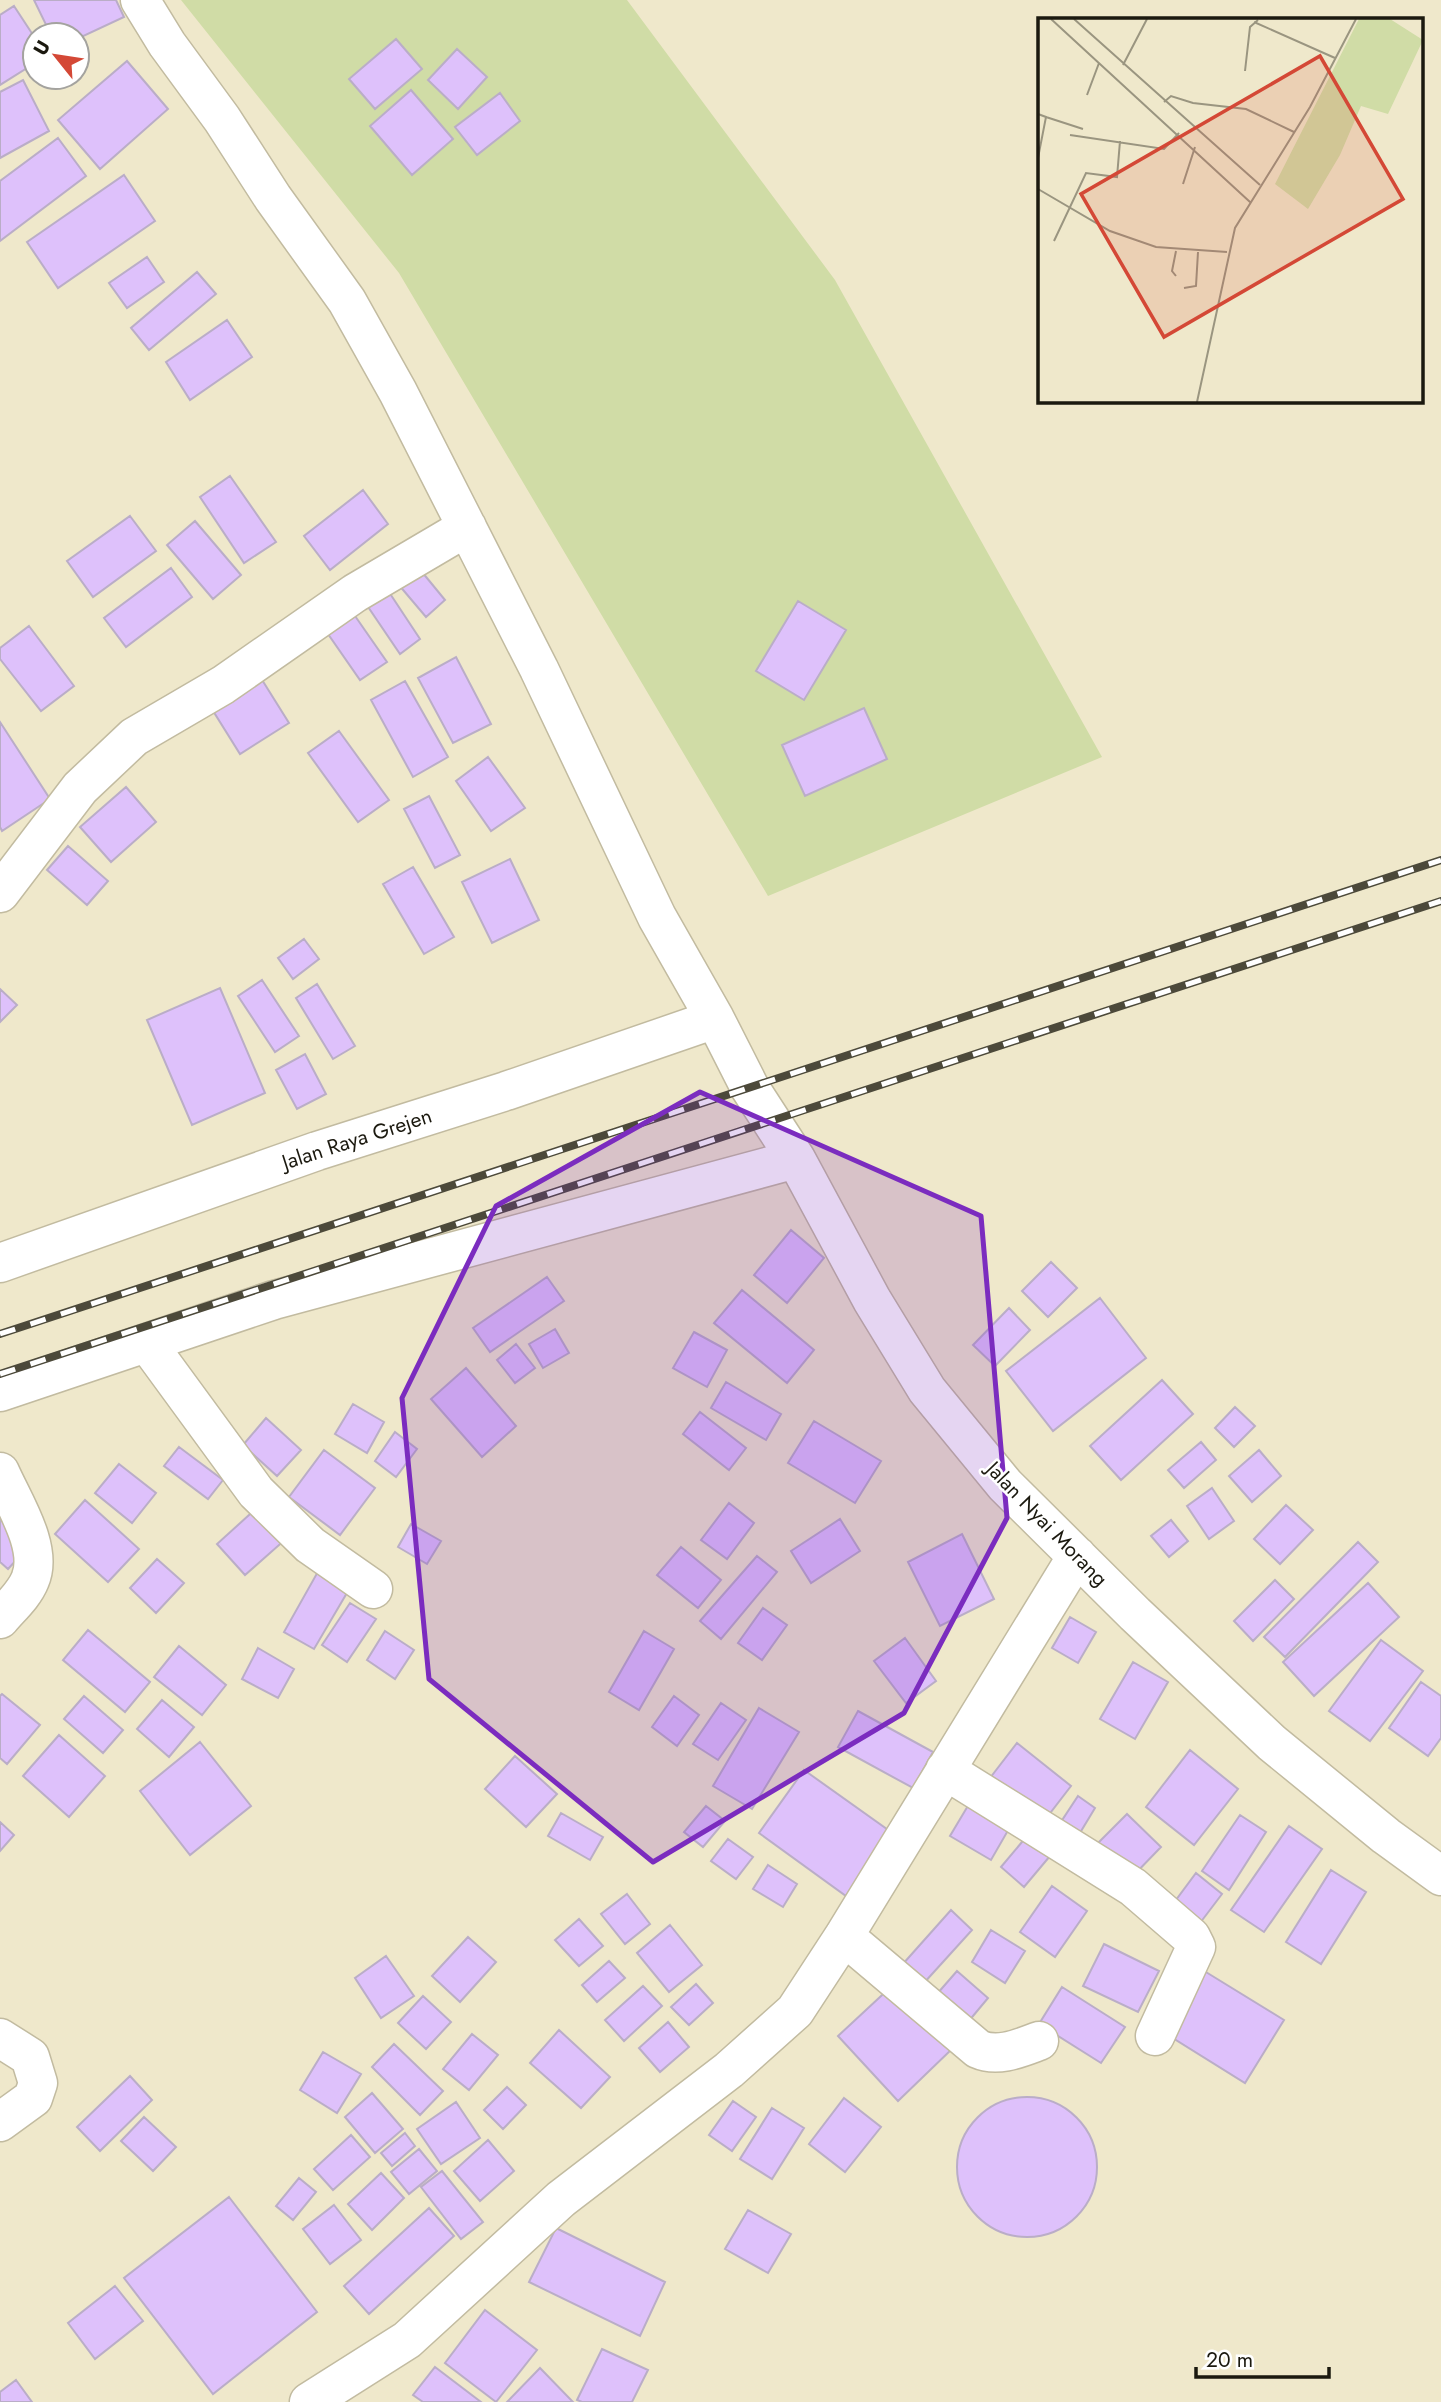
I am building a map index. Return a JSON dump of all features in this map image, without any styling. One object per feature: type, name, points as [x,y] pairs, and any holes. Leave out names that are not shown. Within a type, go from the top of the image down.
[{"type":"street","name":"Jalan Nyai Morang","points":[[140,0],[167,44],[347,301],[398,391],[540,669],[657,917],[751,1088],[796,1159],[872,1300],[927,1390],[1005,1485],[1135,1614],[1272,1743],[1441,1876]]},
{"type":"street","points":[[0,893],[80,789],[134,737],[223,685],[355,593],[467,527]]},
{"type":"street","name":"Jalan Raya Grejen","points":[[0,1263],[317,1151],[506,1091],[715,1019]]},
{"type":"street","points":[[0,1392],[274,1300],[796,1159]]},
{"type":"street","points":[[147,1343],[256,1492],[310,1545],[373,1590]]},
{"type":"street","points":[[0,1472],[31,1539],[34,1566],[30,1582],[0,1619]]},
{"type":"street","points":[[309,2402],[407,2340],[561,2199],[729,2070],[795,2011],[844,1936],[1077,1556]]},
{"type":"street","points":[[946,1770],[1133,1887],[1191,1937],[1195,1947],[1190,1963],[1155,2036]]},
{"type":"street","points":[[844,1936],[978,2049],[984,2052],[1010,2052],[1039,2040]]},
{"type":"street","points":[[0,2038],[30,2057],[38,2082],[33,2098],[0,2122]]},
{"type":"highlighted area","points":[[700,1092],[981,1216],[1007,1518],[904,1713],[653,1862],[429,1679],[402,1398],[496,1206]]},
{"type":"green space","points":[[181,0],[627,0],[835,280],[1102,757],[768,896],[399,273]]},
{"type":"building","points":[[34,0],[116,0],[124,17],[91,32],[91,21],[44,21]]},
{"type":"building","points":[[14,6],[24,21],[21,21],[21,72],[0,85],[0,15]]},
{"type":"building","points":[[396,39],[422,69],[375,109],[349,79]]},
{"type":"building","points":[[457,49],[487,77],[458,109],[428,80]]},
{"type":"building","points":[[127,61],[168,109],[100,169],[58,120]]},
{"type":"building","points":[[21,81],[21,91],[29,91],[49,131],[0,158],[0,92]]},
{"type":"building","points":[[411,90],[453,139],[412,175],[370,126]]},
{"type":"building","points":[[500,93],[520,121],[477,155],[455,127]]},
{"type":"building","points":[[58,138],[86,176],[0,241],[0,181]]},
{"type":"building","points":[[124,175],[155,221],[58,288],[27,242]]},
{"type":"building","points":[[147,257],[164,282],[127,308],[109,283]]},
{"type":"building","points":[[197,272],[216,294],[149,350],[131,328]]},
{"type":"building","points":[[227,320],[252,357],[190,400],[166,362]]},
{"type":"building","points":[[230,476],[276,542],[244,563],[200,497]]},
{"type":"building","points":[[363,490],[388,524],[330,570],[304,536]]},
{"type":"building","points":[[130,516],[156,551],[93,597],[67,561]]},
{"type":"building","points":[[195,521],[241,575],[213,599],[167,545]]},
{"type":"building","points":[[413,561],[445,600],[426,617],[393,578]]},
{"type":"building","points":[[171,568],[192,597],[126,647],[104,618]]},
{"type":"building","points":[[381,580],[420,639],[400,654],[360,595]]},
{"type":"building","points":[[798,601],[846,630],[804,700],[756,671]]},
{"type":"building","points":[[346,603],[387,662],[360,680],[319,621]]},
{"type":"building","points":[[29,626],[74,686],[41,711],[0,659],[0,648]]},
{"type":"building","points":[[456,657],[491,724],[453,743],[418,678]]},
{"type":"building","points":[[259,675],[289,723],[240,754],[210,706]]},
{"type":"building","points":[[405,681],[448,757],[413,777],[371,700]]},
{"type":"building","points":[[864,708],[887,759],[805,796],[782,745]]},
{"type":"building","points":[[0,722],[50,799],[2,831],[0,827]]},
{"type":"building","points":[[339,731],[389,800],[358,822],[308,753]]},
{"type":"building","points":[[488,757],[525,808],[491,831],[456,781]]},
{"type":"building","points":[[126,787],[156,822],[111,862],[80,827]]},
{"type":"building","points":[[429,796],[460,855],[435,868],[404,809]]},
{"type":"building","points":[[68,846],[108,881],[87,905],[47,870]]},
{"type":"building","points":[[510,859],[539,920],[492,943],[462,882]]},
{"type":"building","points":[[413,867],[454,937],[424,954],[383,884]]},
{"type":"building","points":[[304,939],[319,959],[293,979],[278,958]]},
{"type":"building","points":[[262,980],[299,1036],[275,1052],[238,996]]},
{"type":"building","points":[[317,984],[355,1046],[333,1059],[296,998]]},
{"type":"building","points":[[220,988],[265,1093],[192,1125],[147,1020]]},
{"type":"building","points":[[0,989],[17,1005],[0,1022]]},
{"type":"building","points":[[305,1054],[326,1094],[297,1109],[276,1070]]},
{"type":"building","points":[[791,1230],[824,1258],[787,1303],[754,1275]]},
{"type":"building","points":[[1051,1262],[1077,1288],[1048,1317],[1022,1291]]},
{"type":"building","points":[[547,1277],[564,1301],[490,1352],[473,1328]]},
{"type":"building","points":[[742,1290],[814,1350],[787,1383],[714,1323]]},
{"type":"building","points":[[1100,1298],[1146,1358],[1053,1431],[1006,1371]]},
{"type":"building","points":[[1009,1308],[1030,1330],[995,1366],[973,1345]]},
{"type":"building","points":[[555,1329],[569,1353],[543,1368],[529,1344]]},
{"type":"building","points":[[694,1332],[727,1350],[707,1387],[673,1368]]},
{"type":"building","points":[[516,1344],[535,1368],[515,1383],[497,1360]]},
{"type":"building","points":[[466,1368],[516,1426],[482,1457],[431,1399]]},
{"type":"building","points":[[1162,1380],[1193,1414],[1121,1480],[1090,1446]]},
{"type":"building","points":[[726,1382],[781,1414],[766,1440],[711,1408]]},
{"type":"building","points":[[353,1404],[384,1422],[367,1453],[335,1434]]},
{"type":"building","points":[[1235,1407],[1255,1426],[1234,1447],[1215,1428]]},
{"type":"building","points":[[700,1412],[746,1448],[729,1470],[683,1434]]},
{"type":"building","points":[[266,1418],[301,1450],[277,1476],[243,1445]]},
{"type":"building","points":[[814,1421],[881,1461],[855,1503],[788,1463]]},
{"type":"building","points":[[395,1432],[417,1449],[396,1477],[375,1461]]},
{"type":"building","points":[[1201,1442],[1216,1460],[1184,1488],[1168,1470]]},
{"type":"building","points":[[179,1447],[223,1480],[208,1499],[164,1466]]},
{"type":"building","points":[[324,1450],[375,1488],[340,1535],[289,1497]]},
{"type":"building","points":[[1259,1450],[1281,1476],[1252,1502],[1229,1476]]},
{"type":"building","points":[[119,1464],[156,1493],[132,1523],[95,1493]]},
{"type":"building","points":[[1212,1488],[1234,1521],[1209,1539],[1187,1506]]},
{"type":"building","points":[[85,1500],[139,1549],[108,1582],[55,1534]]},
{"type":"building","points":[[729,1503],[754,1523],[727,1559],[701,1540]]},
{"type":"building","points":[[1286,1505],[1313,1530],[1280,1564],[1254,1539]]},
{"type":"building","points":[[259,1506],[287,1538],[245,1575],[217,1544]]},
{"type":"building","points":[[0,1519],[30,1545],[8,1569],[0,1562]]},
{"type":"building","points":[[840,1519],[860,1551],[811,1583],[791,1551]]},
{"type":"building","points":[[1171,1520],[1188,1541],[1169,1557],[1151,1536]]},
{"type":"building","points":[[411,1524],[441,1541],[427,1564],[398,1547]]},
{"type":"building","points":[[962,1534],[994,1599],[940,1626],[908,1562]]},
{"type":"building","points":[[1358,1542],[1378,1562],[1285,1657],[1264,1637]]},
{"type":"building","points":[[681,1547],[721,1580],[698,1608],[657,1575]]},
{"type":"building","points":[[757,1556],[777,1572],[721,1639],[700,1621]]},
{"type":"building","points":[[157,1559],[184,1583],[156,1613],[130,1588]]},
{"type":"building","points":[[320,1568],[351,1586],[314,1649],[284,1632]]},
{"type":"building","points":[[1275,1580],[1294,1599],[1253,1641],[1234,1621]]},
{"type":"building","points":[[1368,1583],[1399,1617],[1314,1696],[1283,1662]]},
{"type":"building","points":[[350,1603],[376,1619],[347,1662],[322,1645]]},
{"type":"building","points":[[763,1608],[787,1625],[762,1660],[738,1643]]},
{"type":"building","points":[[1070,1617],[1096,1632],[1078,1663],[1052,1648]]},
{"type":"building","points":[[88,1630],[150,1682],[125,1712],[63,1660]]},
{"type":"building","points":[[385,1631],[414,1650],[395,1679],[367,1660]]},
{"type":"building","points":[[644,1631],[674,1649],[639,1710],[609,1692]]},
{"type":"building","points":[[905,1638],[936,1681],[906,1703],[874,1661]]},
{"type":"building","points":[[1381,1640],[1423,1671],[1370,1741],[1329,1711]]},
{"type":"building","points":[[179,1646],[226,1685],[202,1715],[154,1677]]},
{"type":"building","points":[[258,1648],[294,1669],[278,1698],[242,1679]]},
{"type":"building","points":[[1133,1662],[1168,1682],[1135,1739],[1100,1719]]},
{"type":"building","points":[[1421,1682],[1441,1696],[1441,1738],[1428,1756],[1389,1728]]},
{"type":"building","points":[[2,1694],[40,1725],[7,1764],[0,1758]]},
{"type":"building","points":[[84,1696],[123,1730],[103,1753],[64,1719]]},
{"type":"building","points":[[674,1696],[699,1715],[677,1746],[652,1727]]},
{"type":"building","points":[[162,1700],[194,1727],[169,1757],[137,1729]]},
{"type":"building","points":[[721,1703],[746,1720],[718,1760],[693,1744]]},
{"type":"building","points":[[759,1708],[799,1732],[752,1809],[713,1786]]},
{"type":"building","points":[[858,1711],[933,1752],[913,1788],[838,1747]]},
{"type":"building","points":[[59,1735],[105,1776],[69,1817],[23,1776]]},
{"type":"building","points":[[200,1742],[251,1806],[190,1855],[140,1791]]},
{"type":"building","points":[[1017,1743],[1071,1786],[1044,1821],[990,1778]]},
{"type":"building","points":[[1190,1750],[1238,1789],[1194,1845],[1146,1807]]},
{"type":"building","points":[[515,1756],[557,1794],[526,1827],[485,1789]]},
{"type":"building","points":[[804,1770],[891,1832],[846,1896],[759,1833]]},
{"type":"building","points":[[1078,1796],[1095,1808],[1072,1846],[1053,1834]]},
{"type":"building","points":[[969,1804],[1010,1827],[991,1860],[950,1836]]},
{"type":"building","points":[[706,1806],[725,1821],[703,1847],[684,1832]]},
{"type":"building","points":[[561,1813],[603,1837],[590,1860],[548,1836]]},
{"type":"building","points":[[1127,1814],[1161,1847],[1130,1879],[1096,1845]]},
{"type":"building","points":[[1240,1815],[1266,1832],[1229,1890],[1202,1871]]},
{"type":"building","points":[[0,1822],[14,1835],[0,1851]]},
{"type":"building","points":[[1289,1826],[1322,1849],[1264,1932],[1231,1910]]},
{"type":"building","points":[[1027,1836],[1050,1856],[1024,1887],[1001,1867]]},
{"type":"building","points":[[728,1839],[753,1857],[736,1879],[711,1861]]},
{"type":"building","points":[[768,1865],[797,1884],[783,1907],[753,1889]]},
{"type":"building","points":[[1331,1870],[1366,1892],[1321,1964],[1286,1942]]},
{"type":"building","points":[[1196,1873],[1222,1894],[1197,1927],[1170,1908]]},
{"type":"building","points":[[1052,1886],[1087,1911],[1055,1957],[1020,1932]]},
{"type":"building","points":[[627,1894],[650,1924],[625,1944],[601,1914]]},
{"type":"building","points":[[951,1910],[972,1930],[923,1984],[902,1965]]},
{"type":"building","points":[[579,1919],[603,1946],[579,1966],[555,1940]]},
{"type":"building","points":[[670,1925],[702,1965],[669,1992],[637,1953]]},
{"type":"building","points":[[991,1930],[1025,1951],[1005,1983],[972,1962]]},
{"type":"building","points":[[468,1937],[496,1962],[460,2002],[432,1976]]},
{"type":"building","points":[[1104,1944],[1159,1971],[1138,2012],[1083,1986]]},
{"type":"building","points":[[386,1956],[414,1996],[381,2018],[355,1978]]},
{"type":"building","points":[[609,1961],[625,1978],[597,2002],[582,1985]]},
{"type":"building","points":[[1201,1969],[1284,2020],[1245,2083],[1163,2032]]},
{"type":"building","points":[[957,1971],[988,1998],[968,2022],[937,1994]]},
{"type":"building","points":[[696,1984],[713,2003],[689,2025],[671,2007]]},
{"type":"building","points":[[894,1984],[953,2048],[898,2101],[838,2036]]},
{"type":"building","points":[[643,1986],[662,2006],[624,2041],[605,2020]]},
{"type":"building","points":[[1062,1987],[1125,2027],[1101,2063],[1039,2024]]},
{"type":"building","points":[[423,1996],[451,2022],[426,2049],[398,2023]]},
{"type":"building","points":[[668,2022],[689,2047],[660,2072],[639,2048]]},
{"type":"building","points":[[559,2030],[610,2077],[581,2108],[530,2063]]},
{"type":"building","points":[[472,2034],[498,2055],[469,2090],[443,2069]]},
{"type":"building","points":[[394,2044],[443,2091],[420,2115],[372,2067]]},
{"type":"building","points":[[323,2052],[361,2074],[337,2113],[300,2090]]},
{"type":"building","points":[[130,2076],[152,2100],[100,2151],[77,2127]]},
{"type":"building","points":[[507,2087],[526,2105],[503,2129],[484,2110]]},
{"type":"building","points":[[372,2093],[403,2129],[375,2153],[345,2117]]},
{"type":"building","points":[[1027,2097],[1054,2102],[1077,2117],[1092,2140],[1097,2167],[1092,2194],[1077,2217],[1054,2232],[1027,2237],[1000,2232],[977,2217],[962,2194],[957,2167],[962,2140],[977,2117],[1000,2102]]},
{"type":"building","points":[[844,2098],[881,2127],[845,2172],[809,2144]]},
{"type":"building","points":[[733,2101],[756,2117],[732,2151],[709,2135]]},
{"type":"building","points":[[456,2102],[480,2138],[441,2164],[417,2129]]},
{"type":"building","points":[[772,2108],[804,2128],[772,2179],[740,2159]]},
{"type":"building","points":[[144,2117],[176,2147],[153,2171],[121,2141]]},
{"type":"building","points":[[405,2133],[415,2146],[392,2166],[381,2153]]},
{"type":"building","points":[[351,2135],[370,2157],[333,2190],[314,2169]]},
{"type":"building","points":[[488,2140],[514,2171],[480,2201],[454,2171]]},
{"type":"building","points":[[419,2149],[437,2171],[409,2194],[391,2172]]},
{"type":"building","points":[[442,2171],[483,2222],[461,2239],[421,2187]]},
{"type":"building","points":[[381,2173],[404,2198],[372,2230],[348,2204]]},
{"type":"building","points":[[299,2178],[316,2192],[293,2220],[276,2206]]},
{"type":"building","points":[[229,2197],[317,2312],[213,2394],[124,2278]]},
{"type":"building","points":[[334,2205],[361,2240],[330,2264],[303,2229]]},
{"type":"building","points":[[429,2208],[454,2236],[369,2314],[344,2286]]},
{"type":"building","points":[[748,2210],[791,2234],[768,2273],[725,2249]]},
{"type":"building","points":[[556,2228],[665,2282],[640,2336],[529,2282]]},
{"type":"building","points":[[115,2286],[143,2321],[95,2359],[68,2323]]},
{"type":"building","points":[[485,2310],[537,2350],[496,2402],[445,2363]]},
{"type":"building","points":[[602,2349],[648,2370],[632,2402],[577,2400]]},
{"type":"building","points":[[435,2367],[481,2402],[423,2402],[413,2395]]},
{"type":"building","points":[[540,2368],[573,2402],[507,2402]]},
{"type":"building","points":[[16,2380],[32,2402],[0,2402],[0,2392]]},
{"type":"railway","points":[[0,1334],[1441,860]]},
{"type":"railway","points":[[0,1374],[1441,901]]}]
